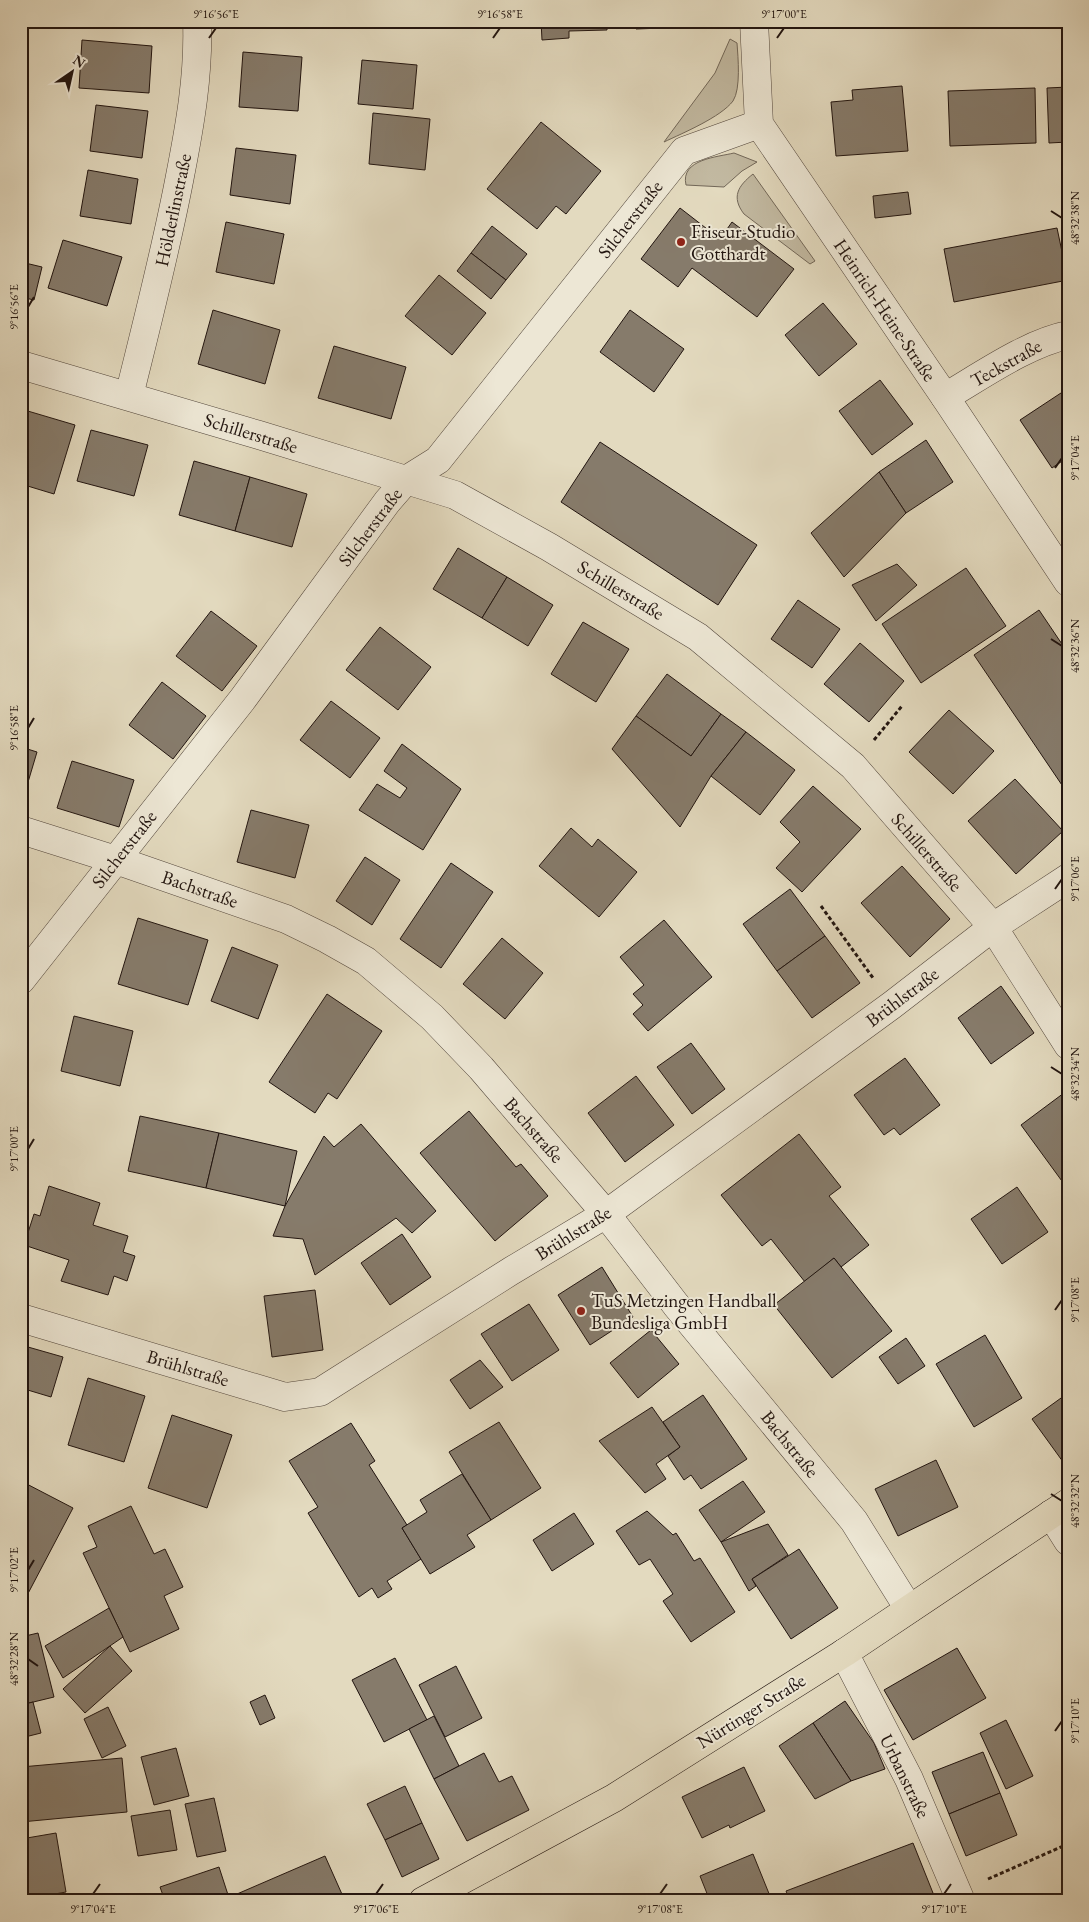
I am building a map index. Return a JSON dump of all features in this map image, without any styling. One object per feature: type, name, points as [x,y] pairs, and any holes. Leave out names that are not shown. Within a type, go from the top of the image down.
[{"type":"main road","name":"Nürtinger Straße","points":[[423,1901],[614,1798],[844,1653],[1059,1508]]},
{"type":"street","name":"Hölderlinstraße","points":[[129,396],[167,245],[193,110],[198,21]]},
{"type":"street","points":[[754,21],[758,124]]},
{"type":"street","name":"Heinrich-Heine-Straße","points":[[758,124],[945,397],[1068,582]]},
{"type":"street","name":"Silcherstraße","points":[[21,980],[242,700],[387,502],[406,480],[438,460],[684,150],[758,124]]},
{"type":"street","name":"Teckstraße","points":[[945,397],[1034,346],[1052,338],[1068,335]]},
{"type":"street","name":"Schillerstraße","points":[[21,365],[455,495],[549,547],[698,637],[854,766],[993,927],[1068,1045]]},
{"type":"street","name":"Bachstraße","points":[[21,830],[116,860],[286,919],[366,961],[432,1017],[475,1062],[606,1214],[676,1305],[854,1521],[909,1608]]},
{"type":"street","name":"Brühlstraße","points":[[21,1318],[286,1397],[320,1392],[510,1271],[606,1214],[892,1005],[993,927],[1068,878]]},
{"type":"street","points":[[1059,1508],[1068,1541]]},
{"type":"street","name":"Urbanstraße","points":[[844,1653],[909,1778],[959,1896]]},
{"type":"path","points":[[854,766],[902,706]]},
{"type":"path","points":[[821,906],[892,1005]]},
{"type":"path","points":[[959,1896],[1068,1844]]},
{"type":"shaded area","points":[[730,39],[737,43],[738,56],[738,81],[736,96],[733,101],[711,119],[664,142],[715,73]]},
{"type":"shaded area","points":[[734,153],[757,162],[742,171],[724,187],[686,185],[686,176],[694,165],[710,158]]},
{"type":"shaded area","points":[[753,174],[815,261],[810,264],[744,214],[738,202],[738,192],[743,183]]},
{"type":"building","points":[[541,21],[607,21],[607,30],[569,31],[569,38],[542,40]]},
{"type":"building","points":[[635,21],[690,21],[690,27],[636,29]]},
{"type":"building","points":[[1016,21],[1068,21],[1068,26],[1016,24]]},
{"type":"building","points":[[82,40],[152,46],[149,93],[79,88]]},
{"type":"building","points":[[243,52],[302,57],[298,111],[239,107]]},
{"type":"building","points":[[362,60],[417,65],[413,109],[358,104]]},
{"type":"building","points":[[902,86],[908,151],[836,156],[831,102],[853,100],[852,90]]},
{"type":"building","points":[[1068,87],[1068,142],[1049,143],[1047,88]]},
{"type":"building","points":[[1035,88],[1036,143],[950,146],[948,91]]},
{"type":"building","points":[[96,105],[148,111],[142,158],[90,151]]},
{"type":"building","points":[[373,113],[430,119],[425,170],[369,164]]},
{"type":"building","points":[[541,122],[601,171],[566,214],[556,206],[537,229],[487,189]]},
{"type":"building","points":[[236,148],[296,155],[290,204],[230,195]]},
{"type":"building","points":[[88,170],[138,179],[131,224],[80,216]]},
{"type":"building","points":[[908,192],[911,214],[875,218],[873,196]]},
{"type":"building","points":[[680,208],[720,239],[732,222],[794,269],[757,317],[692,268],[678,287],[641,259]]},
{"type":"building","points":[[226,222],[284,234],[274,284],[216,272]]},
{"type":"building","points":[[492,226],[527,254],[506,280],[471,253]]},
{"type":"building","points":[[1057,228],[1068,280],[954,302],[944,249]]},
{"type":"building","points":[[63,240],[122,257],[107,306],[48,288]]},
{"type":"building","points":[[471,253],[506,280],[491,299],[457,271]]},
{"type":"building","points":[[21,262],[42,267],[34,300],[21,297]]},
{"type":"building","points":[[439,275],[486,313],[452,355],[405,316]]},
{"type":"building","points":[[823,303],[857,344],[819,376],[785,335]]},
{"type":"building","points":[[213,310],[280,330],[265,384],[198,364]]},
{"type":"building","points":[[630,310],[684,349],[654,392],[600,352]]},
{"type":"building","points":[[334,346],[406,367],[391,419],[318,398]]},
{"type":"building","points":[[880,380],[913,424],[872,455],[839,411]]},
{"type":"building","points":[[1064,391],[1068,396],[1068,457],[1052,468],[1020,420]]},
{"type":"building","points":[[21,409],[75,425],[54,494],[21,484]]},
{"type":"building","points":[[91,430],[148,445],[134,496],[77,481]]},
{"type":"building","points":[[926,440],[953,482],[906,513],[879,472]]},
{"type":"building","points":[[600,442],[757,545],[718,605],[561,502]]},
{"type":"building","points":[[194,461],[250,477],[235,531],[179,515]]},
{"type":"building","points":[[879,472],[906,513],[844,577],[811,533]]},
{"type":"building","points":[[250,477],[307,494],[292,547],[235,531]]},
{"type":"building","points":[[458,548],[507,577],[482,618],[433,589]]},
{"type":"building","points":[[897,564],[917,585],[876,621],[852,585]]},
{"type":"building","points":[[966,568],[1006,626],[921,683],[882,624]]},
{"type":"building","points":[[507,577],[553,605],[528,646],[482,618]]},
{"type":"building","points":[[798,600],[840,629],[812,668],[771,639]]},
{"type":"building","points":[[1039,610],[1068,653],[1068,794],[974,655]]},
{"type":"building","points":[[211,611],[257,646],[222,691],[176,656]]},
{"type":"building","points":[[583,622],[629,649],[596,702],[551,674]]},
{"type":"building","points":[[380,627],[431,667],[398,710],[346,670]]},
{"type":"building","points":[[860,643],[904,681],[869,722],[824,684]]},
{"type":"building","points":[[667,674],[721,714],[691,756],[636,716]]},
{"type":"building","points":[[162,682],[206,716],[173,759],[129,725]]},
{"type":"building","points":[[331,701],[380,738],[350,778],[300,740]]},
{"type":"building","points":[[949,710],[994,751],[953,794],[909,752]]},
{"type":"building","points":[[721,714],[746,732],[711,776],[680,827],[612,749],[636,716],[691,756]]},
{"type":"building","points":[[746,732],[795,770],[760,815],[711,776]]},
{"type":"building","points":[[402,744],[461,789],[423,850],[359,810],[377,784],[400,798],[407,788],[384,771]]},
{"type":"building","points":[[21,747],[37,752],[23,799],[21,798]]},
{"type":"building","points":[[72,761],[134,780],[119,827],[57,808]]},
{"type":"building","points":[[1015,779],[1063,831],[1016,874],[968,821]]},
{"type":"building","points":[[813,786],[861,829],[802,892],[776,868],[800,842],[780,822]]},
{"type":"building","points":[[251,810],[309,825],[295,878],[237,862]]},
{"type":"building","points":[[571,828],[592,847],[598,839],[637,872],[599,917],[539,866]]},
{"type":"building","points":[[365,857],[400,880],[372,925],[336,901]]},
{"type":"building","points":[[451,863],[493,892],[441,968],[400,939]]},
{"type":"building","points":[[902,866],[950,919],[910,957],[861,903]]},
{"type":"building","points":[[790,889],[825,936],[777,971],[743,924]]},
{"type":"building","points":[[138,918],[208,940],[188,1005],[118,984]]},
{"type":"building","points":[[664,920],[712,977],[648,1031],[633,1014],[643,1005],[633,994],[644,985],[620,957]]},
{"type":"building","points":[[825,936],[860,983],[812,1018],[777,971]]},
{"type":"building","points":[[502,938],[543,973],[505,1019],[463,984]]},
{"type":"building","points":[[232,947],[278,965],[258,1019],[211,1001]]},
{"type":"building","points":[[1001,986],[1034,1033],[991,1064],[958,1018]]},
{"type":"building","points":[[327,994],[382,1031],[337,1099],[328,1093],[315,1113],[269,1082]]},
{"type":"building","points":[[74,1016],[133,1031],[120,1086],[61,1071]]},
{"type":"building","points":[[691,1043],[725,1089],[692,1114],[657,1067]]},
{"type":"building","points":[[905,1058],[940,1105],[900,1135],[894,1128],[884,1135],[854,1095]]},
{"type":"building","points":[[636,1076],[674,1125],[625,1162],[588,1113]]},
{"type":"building","points":[[1068,1090],[1068,1188],[1067,1188],[1021,1125]]},
{"type":"building","points":[[469,1111],[516,1167],[521,1164],[548,1196],[495,1241],[420,1153]]},
{"type":"building","points":[[140,1116],[219,1133],[206,1188],[128,1171]]},
{"type":"building","points":[[361,1124],[436,1211],[412,1233],[396,1218],[315,1275],[303,1239],[273,1236],[285,1206],[324,1136],[334,1147]]},
{"type":"building","points":[[219,1133],[297,1151],[285,1206],[206,1188]]},
{"type":"building","points":[[799,1134],[841,1187],[829,1196],[869,1245],[841,1267],[834,1258],[805,1282],[771,1239],[762,1246],[721,1195]]},
{"type":"building","points":[[49,1186],[100,1203],[93,1225],[128,1236],[123,1252],[135,1256],[127,1281],[114,1276],[108,1295],[61,1281],[69,1260],[24,1245],[34,1214],[40,1216]]},
{"type":"building","points":[[1017,1187],[1048,1232],[1002,1264],[971,1219]]},
{"type":"building","points":[[402,1234],[431,1277],[390,1305],[361,1263]]},
{"type":"building","points":[[834,1258],[892,1331],[832,1378],[774,1305]]},
{"type":"building","points":[[602,1267],[633,1317],[590,1345],[558,1295]]},
{"type":"building","points":[[315,1290],[323,1350],[272,1357],[264,1296]]},
{"type":"building","points":[[529,1304],[559,1350],[512,1381],[481,1334]]},
{"type":"building","points":[[651,1330],[679,1364],[638,1398],[610,1363]]},
{"type":"building","points":[[985,1335],[1022,1398],[974,1427],[936,1364]]},
{"type":"building","points":[[906,1338],[925,1366],[898,1384],[879,1357]]},
{"type":"building","points":[[21,1345],[63,1357],[51,1397],[21,1388]]},
{"type":"building","points":[[480,1360],[503,1387],[470,1409],[450,1380]]},
{"type":"building","points":[[88,1378],[145,1396],[124,1462],[68,1445]]},
{"type":"building","points":[[1068,1393],[1068,1465],[1066,1466],[1032,1419]]},
{"type":"building","points":[[703,1395],[747,1459],[701,1489],[691,1475],[684,1480],[668,1456],[680,1447],[663,1422]]},
{"type":"building","points":[[652,1407],[680,1447],[656,1464],[666,1479],[645,1493],[599,1441]]},
{"type":"building","points":[[172,1415],[232,1435],[207,1508],[148,1488]]},
{"type":"building","points":[[499,1422],[541,1488],[491,1520],[449,1452]]},
{"type":"building","points":[[351,1423],[375,1461],[369,1465],[407,1525],[402,1528],[421,1559],[387,1581],[392,1589],[378,1598],[372,1588],[359,1597],[308,1513],[318,1507],[289,1461]]},
{"type":"building","points":[[936,1460],[958,1507],[898,1536],[875,1489]]},
{"type":"building","points":[[462,1474],[491,1520],[467,1535],[475,1547],[430,1574],[402,1528],[427,1512],[420,1500]]},
{"type":"building","points":[[21,1481],[73,1508],[23,1603],[21,1602]]},
{"type":"building","points":[[743,1481],[765,1512],[721,1542],[699,1510]]},
{"type":"building","points":[[131,1506],[154,1554],[165,1549],[183,1587],[164,1596],[179,1629],[130,1652],[83,1553],[97,1547],[88,1526]]},
{"type":"building","points":[[647,1511],[673,1535],[676,1533],[694,1561],[700,1558],[735,1612],[691,1642],[663,1601],[673,1594],[650,1559],[639,1565],[616,1531]]},
{"type":"building","points":[[574,1513],[594,1544],[552,1571],[533,1540]]},
{"type":"building","points":[[768,1524],[788,1555],[752,1579],[756,1586],[749,1591],[721,1542]]},
{"type":"building","points":[[799,1549],[838,1608],[791,1639],[752,1579]]},
{"type":"building","points":[[109,1608],[123,1637],[63,1678],[45,1646]]},
{"type":"building","points":[[38,1633],[54,1697],[21,1705],[21,1637]]},
{"type":"building","points":[[110,1646],[132,1671],[85,1713],[63,1689]]},
{"type":"building","points":[[957,1648],[986,1698],[913,1740],[884,1690]]},
{"type":"building","points":[[395,1658],[427,1720],[384,1742],[352,1680]]},
{"type":"building","points":[[456,1666],[482,1718],[445,1737],[419,1685]]},
{"type":"building","points":[[265,1695],[275,1718],[260,1725],[250,1702]]},
{"type":"building","points":[[845,1701],[874,1743],[885,1769],[851,1781],[813,1723]]},
{"type":"building","points":[[33,1702],[41,1733],[21,1738],[21,1705]]},
{"type":"building","points":[[108,1707],[126,1746],[102,1758],[84,1719]]},
{"type":"building","points":[[434,1716],[459,1766],[434,1779],[409,1729]]},
{"type":"building","points":[[1006,1720],[1033,1776],[1006,1789],[980,1733]]},
{"type":"building","points":[[813,1723],[851,1781],[815,1799],[779,1746]]},
{"type":"building","points":[[176,1748],[189,1796],[154,1805],[141,1757]]},
{"type":"building","points":[[983,1752],[1000,1793],[949,1814],[932,1772]]},
{"type":"building","points":[[484,1753],[499,1782],[512,1776],[529,1810],[467,1841],[434,1779]]},
{"type":"building","points":[[122,1758],[127,1812],[21,1822],[21,1767]]},
{"type":"building","points":[[744,1767],[765,1811],[730,1828],[729,1825],[702,1838],[682,1797]]},
{"type":"building","points":[[405,1786],[422,1823],[385,1840],[367,1804]]},
{"type":"building","points":[[1000,1793],[1017,1835],[966,1856],[949,1814]]},
{"type":"building","points":[[214,1798],[226,1851],[197,1857],[185,1804]]},
{"type":"building","points":[[170,1810],[177,1850],[138,1856],[131,1816]]},
{"type":"building","points":[[422,1823],[439,1859],[402,1877],[385,1840]]},
{"type":"building","points":[[56,1833],[66,1892],[44,1896],[44,1901],[21,1901],[21,1839]]},
{"type":"building","points":[[913,1843],[933,1893],[914,1901],[790,1901],[786,1891]]},
{"type":"building","points":[[753,1854],[772,1901],[710,1901],[700,1876]]},
{"type":"building","points":[[325,1856],[345,1901],[240,1901],[237,1894]]},
{"type":"building","points":[[219,1867],[230,1901],[165,1901],[160,1887]]},
{"type":"place","name":"Friseur-Studio Gotthardt","points":[[681,242]]},
{"type":"place","name":"TuS Metzingen Handball Bundesliga GmbH","points":[[581,1311]]}]
